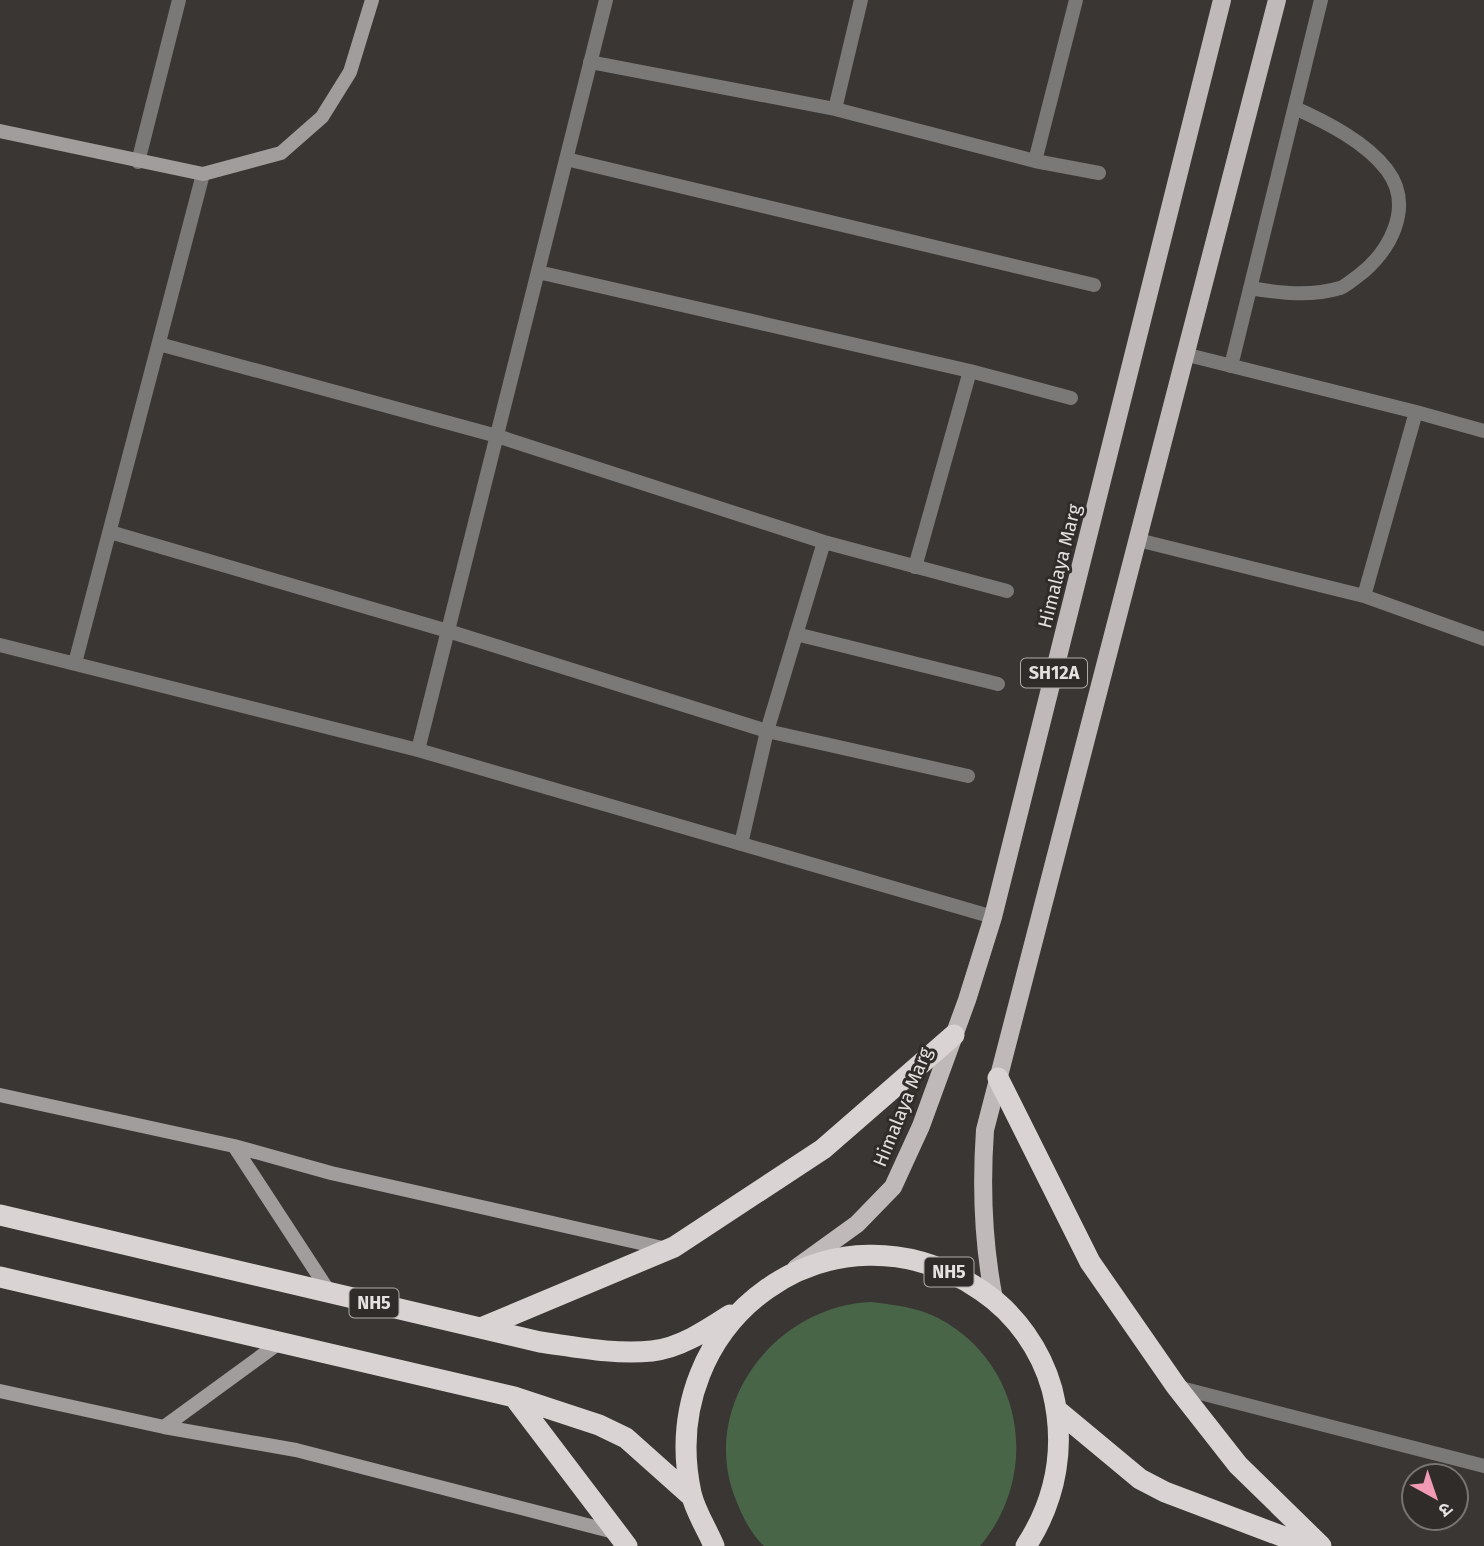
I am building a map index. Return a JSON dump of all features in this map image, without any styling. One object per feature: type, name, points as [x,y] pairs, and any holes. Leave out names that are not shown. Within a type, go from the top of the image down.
[{"type":"highway","points":[[481,1328],[668,1249],[823,1149],[954,1035]]},
{"type":"highway","points":[[998,1078],[1090,1262],[1176,1386],[1238,1465],[1321,1546]]},
{"type":"highway","name":"NH5","points":[[0,1215],[481,1328],[597,1350],[654,1351],[694,1338],[742,1308],[773,1284],[825,1262],[869,1255],[903,1258],[935,1266],[966,1280],[993,1299],[1017,1322],[1035,1349],[1049,1379],[1057,1410],[1059,1466],[1044,1519],[1026,1546]]},
{"type":"highway","name":"NH5","points":[[0,1277],[514,1397],[599,1425],[626,1438],[691,1496]]},
{"type":"highway","name":"NH5","points":[[714,1546],[691,1496],[684,1446],[691,1395],[710,1348],[742,1308]]},
{"type":"highway","points":[[514,1397],[623,1540]]},
{"type":"highway","points":[[1057,1410],[1140,1479],[1165,1492],[1308,1546]]},
{"type":"main road","name":"Himalaya Marg","points":[[773,1284],[857,1224],[893,1187],[908,1158],[954,1035],[993,917],[1222,0]]},
{"type":"main road","name":"SH12A","points":[[993,1299],[986,1258],[982,1170],[985,1130],[1277,0]]},
{"type":"street","points":[[138,162],[178,0]]},
{"type":"street","points":[[0,131],[203,174],[281,153],[322,117],[350,72],[372,0]]},
{"type":"street","points":[[418,750],[606,0]]},
{"type":"street","points":[[835,109],[861,0]]},
{"type":"street","points":[[1035,161],[1076,0]]},
{"type":"street","points":[[1231,366],[1321,0]]},
{"type":"street","points":[[590,62],[835,109],[1035,161],[1099,173]]},
{"type":"street","points":[[1250,288],[1294,294],[1342,288],[1376,263],[1392,236],[1400,205],[1388,171],[1357,144],[1295,108]]},
{"type":"street","points":[[566,159],[1094,285]]},
{"type":"street","points":[[75,663],[203,174]]},
{"type":"street","points":[[538,272],[970,371],[1071,398]]},
{"type":"street","points":[[159,344],[497,436],[824,542],[1007,591]]},
{"type":"street","points":[[1184,354],[1484,431]]},
{"type":"street","points":[[915,567],[970,371]]},
{"type":"street","points":[[1364,596],[1416,412]]},
{"type":"street","points":[[110,532],[448,631],[767,732],[968,776]]},
{"type":"street","points":[[1138,540],[1364,596],[1484,639]]},
{"type":"street","points":[[741,844],[767,732],[824,542]]},
{"type":"street","points":[[796,634],[998,684]]},
{"type":"street","points":[[0,645],[418,750],[993,917]]},
{"type":"street","points":[[0,1095],[234,1146],[331,1173],[668,1249]]},
{"type":"street","points":[[234,1146],[330,1293]]},
{"type":"street","points":[[164,1427],[279,1343]]},
{"type":"street","points":[[1176,1386],[1484,1466]]},
{"type":"street","points":[[0,1391],[164,1427],[296,1450],[623,1540]]},
{"type":"green space","points":[[871,1302],[914,1309],[938,1318],[967,1338],[989,1362],[1005,1391],[1014,1422],[1016,1454],[1011,1486],[999,1517],[980,1546],[764,1546],[741,1512],[727,1465],[727,1430],[736,1398],[753,1368],[776,1342],[804,1322],[836,1308]]}]
